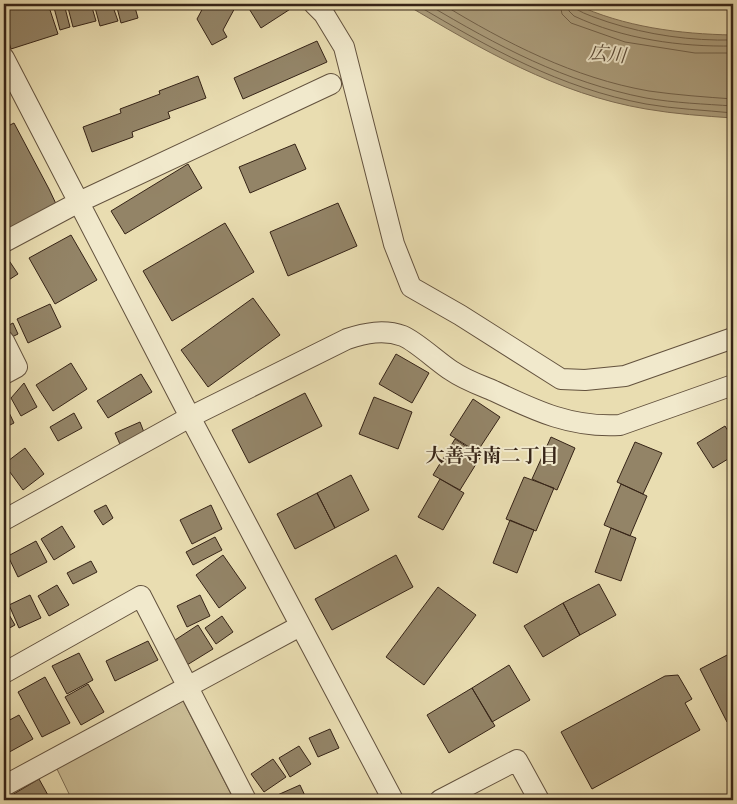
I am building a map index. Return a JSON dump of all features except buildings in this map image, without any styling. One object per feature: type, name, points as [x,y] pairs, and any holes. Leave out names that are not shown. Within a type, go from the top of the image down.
[{"type":"street","points":[[314,4],[324,14],[344,47],[394,244],[411,287],[460,315],[561,379],[585,380],[625,376],[733,338]]},
{"type":"street","points":[[4,58],[190,417],[393,800]]},
{"type":"street","points":[[4,242],[78,202],[331,84]]},
{"type":"street","points":[[4,520],[190,417],[347,338],[369,332],[404,336],[454,372],[543,413],[575,422],[602,426],[620,425],[733,385]]},
{"type":"street","points":[[4,341],[17,367],[4,374]]},
{"type":"street","points":[[4,673],[141,596],[246,800]]},
{"type":"street","points":[[4,786],[300,626]]},
{"type":"street","points":[[440,800],[517,760],[539,800]]},
{"type":"shaded area","points":[[183,701],[234,800],[72,800],[56,767]]},
{"type":"water","name":"広川","points":[[405,4],[575,4],[632,24],[652,28],[692,33],[733,35],[733,118],[679,114],[646,109],[581,93],[521,68],[491,53]]},
{"type":"district","name":"大善寺南二丁目","points":[[492,457]]}]
